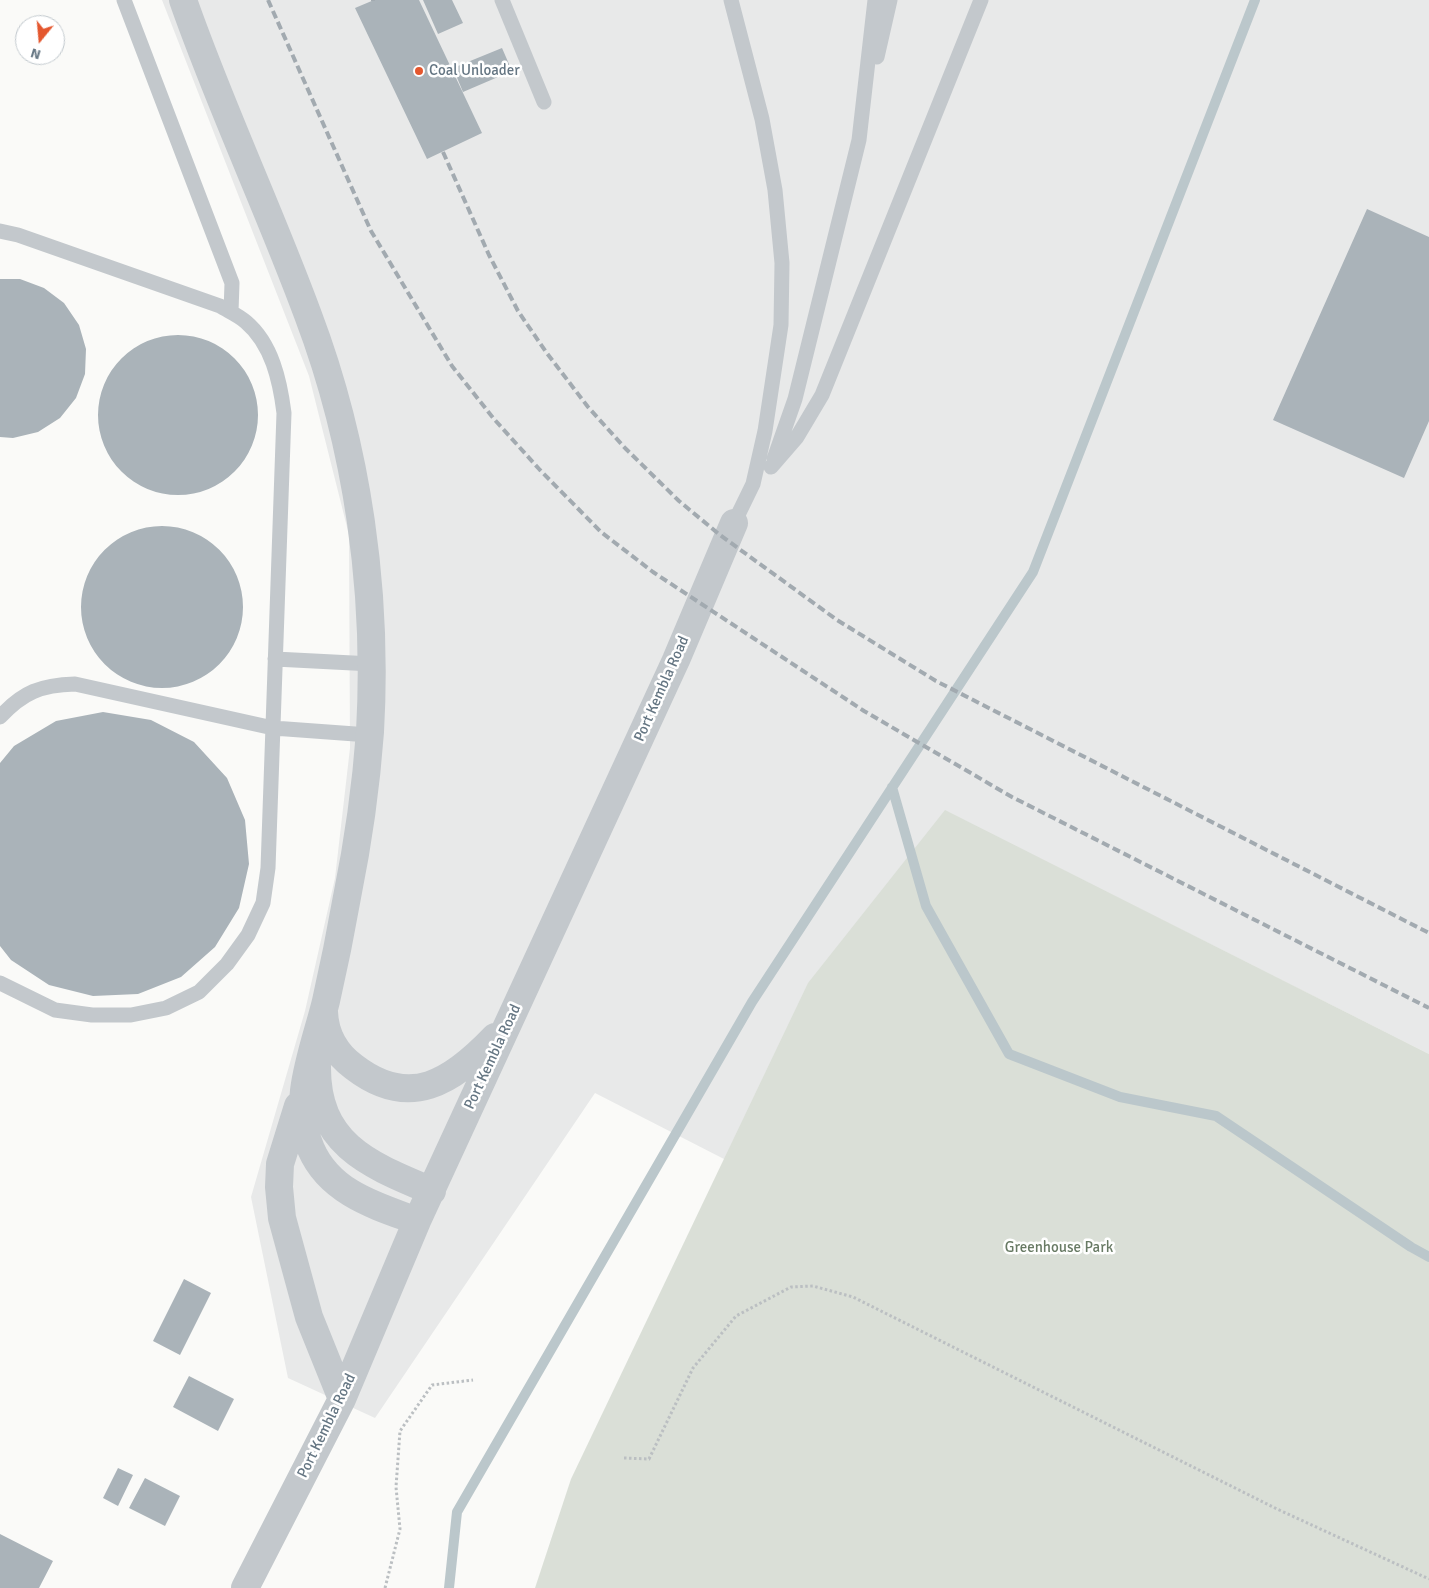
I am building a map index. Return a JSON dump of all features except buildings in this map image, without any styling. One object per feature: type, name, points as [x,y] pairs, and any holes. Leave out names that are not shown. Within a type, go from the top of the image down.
[{"type":"street","points":[[183,0],[309,318],[332,392],[348,453],[361,525],[368,582],[372,664],[370,735],[348,894],[325,1004],[305,1084],[282,1157],[279,1174],[280,1202],[286,1235],[309,1317],[342,1399]]},
{"type":"street","name":"Port Kembla Road","points":[[244,1588],[342,1399],[417,1221],[676,660],[734,523]]},
{"type":"street","points":[[325,1004],[325,1025],[331,1044],[350,1064],[377,1082],[404,1089],[427,1086],[456,1073],[474,1059],[509,1022]]},
{"type":"street","points":[[325,1004],[317,1081],[320,1098],[330,1125],[345,1144],[369,1164],[432,1191]]},
{"type":"street","points":[[305,1084],[302,1118],[305,1136],[321,1168],[350,1193],[371,1204],[417,1221]]},
{"type":"lane","points":[[124,0],[232,283],[231,312]]},
{"type":"lane","points":[[502,0],[544,102]]},
{"type":"lane","points":[[731,0],[764,128],[775,190],[782,263],[781,325],[765,432],[753,484],[734,523]]},
{"type":"lane","points":[[859,140],[875,0]]},
{"type":"lane","points":[[771,467],[795,399],[859,140],[890,0]]},
{"type":"lane","points":[[753,484],[798,437],[822,395],[981,0]]},
{"type":"lane","points":[[0,231],[18,234],[220,306],[247,322],[260,338],[274,365],[280,381],[284,412],[268,868],[263,903],[248,935],[228,964],[199,992],[166,1008],[131,1015],[92,1015],[55,1010],[0,984]]},
{"type":"lane","points":[[276,659],[372,664]]},
{"type":"lane","points":[[0,717],[11,705],[30,692],[52,685],[75,684],[273,728],[370,735]]},
{"type":"path","points":[[624,1458],[649,1459],[692,1368],[736,1316],[791,1287],[813,1286],[853,1297],[1276,1510],[1429,1579]]},
{"type":"path","points":[[385,1588],[400,1529],[396,1487],[400,1431],[432,1385],[473,1380]]},
{"type":"shaded area","points":[[162,0],[1429,0],[1429,1054],[949,813],[765,1180],[595,1093],[375,1418],[288,1378],[251,1197],[305,1011],[335,878],[350,748],[349,535],[309,376]]},
{"type":"green space","name":"Greenhouse Park","points":[[945,810],[1429,1054],[1429,1588],[535,1588],[571,1479],[808,983]]},
{"type":"waterway","points":[[449,1588],[457,1512],[752,1002],[1033,572],[1255,0]]},
{"type":"waterway","points":[[892,787],[926,906],[1009,1054],[1120,1097],[1216,1116],[1411,1247],[1429,1257]]},
{"type":"railway","points":[[268,0],[371,231],[452,366],[494,419],[540,470],[601,532],[653,572],[864,711],[1012,797],[1429,1008]]},
{"type":"railway","points":[[443,152],[489,255],[518,311],[546,352],[588,407],[625,448],[679,501],[720,535],[837,620],[936,681],[1429,933]]},
{"type":"place","name":"Coal Unloader","points":[[419,71]]}]
